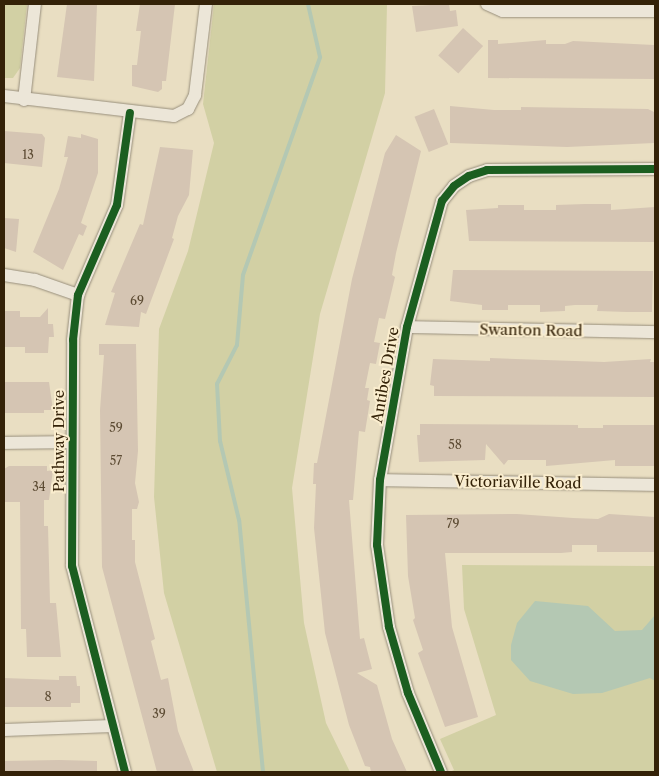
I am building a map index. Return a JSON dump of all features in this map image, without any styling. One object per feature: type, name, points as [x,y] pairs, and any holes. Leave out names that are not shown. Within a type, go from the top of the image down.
[{"type":"street","points":[[24,100],[35,4]]},
{"type":"street","points":[[4,96],[130,113],[174,116],[193,102],[206,4]]},
{"type":"street","points":[[487,4],[503,11],[655,11]]},
{"type":"street","name":"Pathway Drive","points":[[126,772],[75,583],[72,442],[73,340],[78,295],[117,205],[130,113]]},
{"type":"street","name":"Antibes Drive","points":[[441,772],[408,693],[389,627],[377,545],[380,480],[407,327],[442,201],[454,186],[469,176],[487,170],[655,169]]},
{"type":"street","points":[[4,275],[35,280],[78,295]]},
{"type":"street","name":"Swanton Road","points":[[407,327],[655,332]]},
{"type":"street","points":[[4,443],[72,442]]},
{"type":"street","name":"Victoriaville Road","points":[[380,480],[655,485]]},
{"type":"street","points":[[4,730],[113,726]]},
{"type":"shaded area","points":[[4,4],[27,4],[20,68],[13,78],[4,78]]},
{"type":"shaded area","points":[[214,4],[387,4],[385,93],[320,314],[292,488],[304,623],[326,723],[350,772],[217,772],[164,593],[154,497],[159,329],[188,251],[214,143],[203,104]]},
{"type":"shaded area","points":[[462,565],[655,566],[655,772],[450,772],[454,770],[440,739],[496,715],[464,609]]},
{"type":"shaded area","points":[[535,601],[588,606],[615,631],[642,630],[655,615],[655,681],[650,678],[602,693],[573,694],[530,681],[511,660],[511,645],[517,623]]},
{"type":"building","points":[[67,4],[97,5],[94,81],[57,77]]},
{"type":"building","points":[[140,4],[175,4],[166,81],[162,81],[162,89],[158,92],[132,86],[132,65],[137,65],[141,31],[136,31]]},
{"type":"building","points":[[449,4],[450,11],[456,10],[458,26],[416,32],[412,6]]},
{"type":"building","points":[[463,28],[483,46],[458,74],[438,55]]},
{"type":"building","points":[[488,40],[498,40],[498,44],[546,40],[546,44],[565,44],[573,41],[654,45],[655,79],[488,78]]},
{"type":"building","points":[[450,106],[494,110],[521,110],[521,107],[648,109],[654,112],[654,143],[567,147],[450,143]]},
{"type":"building","points":[[434,109],[448,144],[429,152],[415,117]]},
{"type":"building","points":[[4,131],[42,134],[45,138],[42,167],[4,163]]},
{"type":"building","points":[[81,134],[98,139],[98,173],[81,223],[87,226],[83,236],[79,234],[63,270],[33,252],[59,189],[68,157],[64,157],[68,136],[81,138]]},
{"type":"building","points":[[396,135],[421,151],[396,253],[392,275],[395,277],[385,319],[379,318],[374,342],[380,343],[376,364],[370,363],[365,388],[369,388],[367,400],[370,401],[365,432],[359,431],[353,500],[349,500],[360,639],[364,638],[372,669],[357,673],[377,685],[392,739],[407,772],[371,772],[370,767],[365,766],[349,725],[325,633],[314,528],[316,484],[313,484],[314,463],[317,463],[352,279],[385,153]]},
{"type":"building","points":[[160,147],[193,150],[189,195],[178,216],[172,238],[174,239],[146,314],[141,312],[139,327],[105,325],[115,293],[111,292],[140,224],[143,225]]},
{"type":"building","points":[[611,204],[611,210],[655,207],[655,242],[469,241],[466,210],[498,208],[498,205],[524,205],[524,210],[556,210],[556,205]]},
{"type":"building","points":[[4,218],[19,219],[16,252],[4,248]]},
{"type":"building","points":[[453,270],[653,271],[652,312],[597,311],[598,305],[565,306],[565,311],[540,312],[540,305],[508,305],[508,310],[482,310],[482,305],[450,301]]},
{"type":"building","points":[[48,308],[48,324],[53,324],[54,337],[49,337],[48,353],[25,353],[25,347],[4,347],[5,311],[20,311],[20,317],[40,317]]},
{"type":"building","points":[[99,344],[136,344],[138,451],[135,483],[139,502],[137,509],[132,509],[132,540],[135,540],[135,562],[155,639],[151,641],[161,680],[168,678],[178,731],[194,772],[157,772],[102,567],[100,410],[104,355],[99,355]]},
{"type":"building","points":[[490,358],[604,362],[651,359],[650,362],[655,362],[655,397],[434,396],[434,386],[430,385],[433,359],[490,361]]},
{"type":"building","points":[[4,382],[49,382],[53,410],[44,410],[44,413],[4,413]]},
{"type":"building","points":[[420,424],[578,425],[578,428],[603,428],[603,425],[655,425],[655,466],[615,466],[615,460],[546,466],[546,460],[508,460],[504,465],[486,444],[485,460],[419,462],[417,435],[420,435]]},
{"type":"building","points":[[9,466],[47,466],[47,471],[53,470],[49,500],[44,500],[44,526],[48,526],[50,603],[56,603],[61,657],[27,657],[26,629],[21,629],[20,502],[4,502],[4,469]]},
{"type":"building","points":[[517,514],[598,519],[609,514],[655,517],[655,552],[597,552],[597,545],[572,545],[572,552],[561,553],[445,553],[452,627],[478,717],[445,727],[418,653],[423,650],[413,620],[415,618],[408,576],[406,515]]},
{"type":"building","points":[[59,676],[76,676],[77,686],[80,686],[80,703],[71,703],[71,707],[4,707],[4,678],[59,680]]},
{"type":"building","points":[[4,761],[97,761],[97,772],[4,772]]},
{"type":"waterway","points":[[263,772],[239,520],[220,441],[217,384],[237,345],[243,275],[320,57],[308,4]]},
{"type":"cycle path","points":[[125,772],[72,566],[73,340],[78,295],[117,205],[130,113]]},
{"type":"cycle path","points":[[441,772],[408,693],[389,627],[377,545],[380,480],[407,327],[442,201],[454,186],[469,176],[487,170],[655,169]]}]
